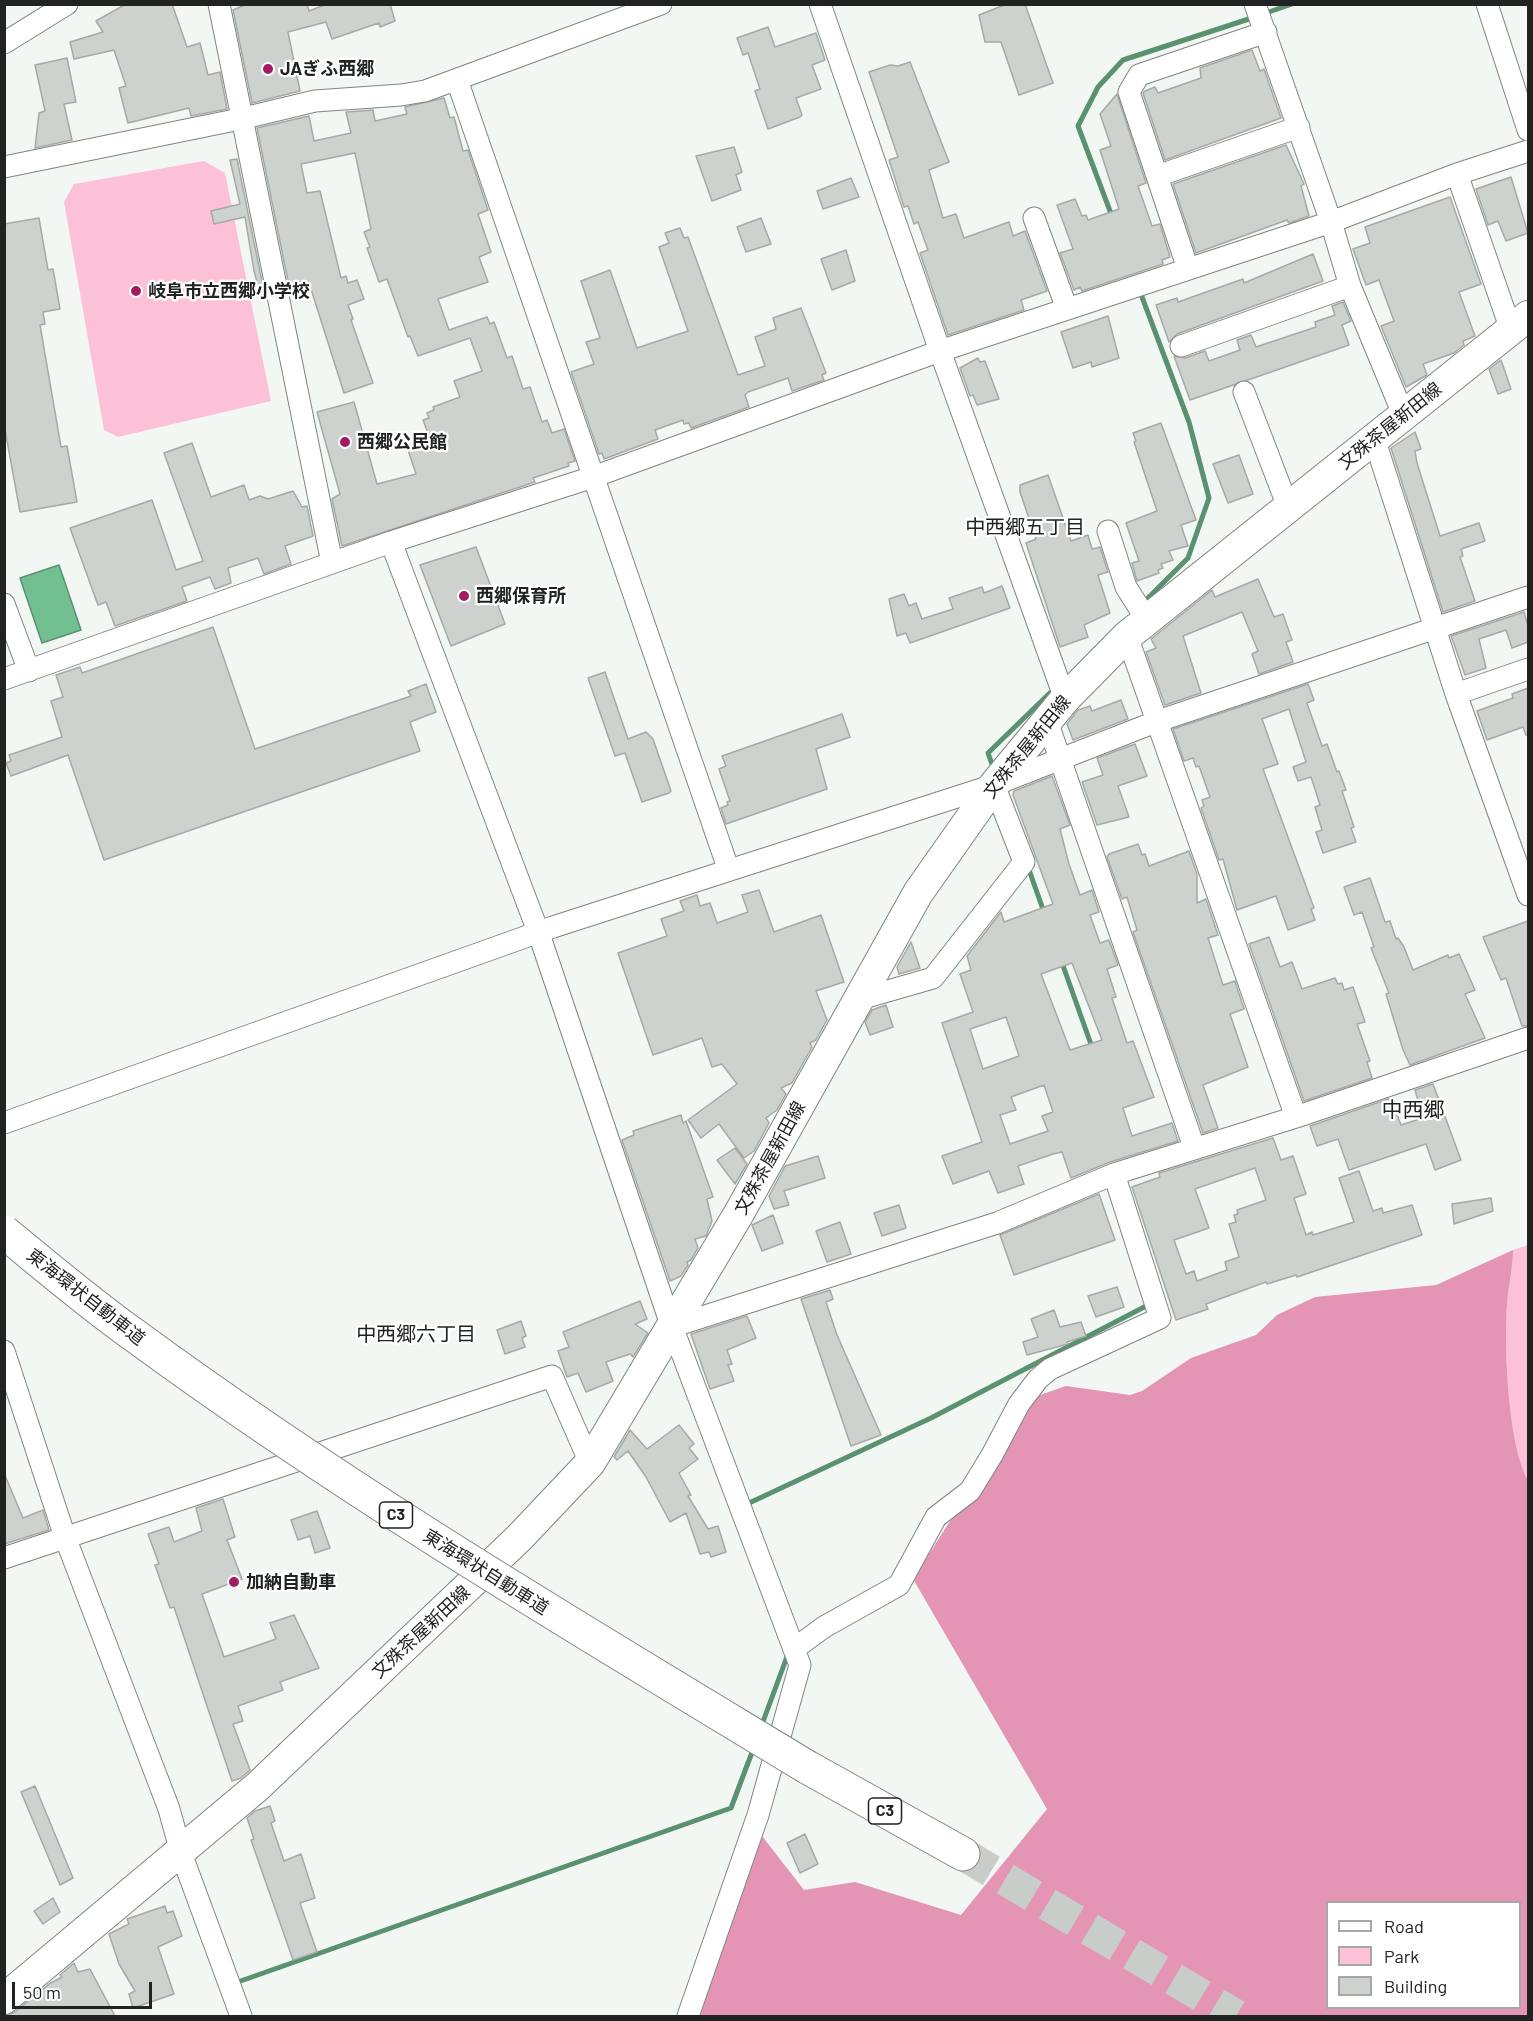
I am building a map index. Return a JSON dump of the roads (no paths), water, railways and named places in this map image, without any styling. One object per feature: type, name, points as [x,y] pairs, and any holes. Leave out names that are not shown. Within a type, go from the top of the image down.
[{"type":"highway","name":"東海環状自動車道","points":[[4,1232],[132,1334],[278,1437],[446,1548],[807,1767],[963,1854]]},
{"type":"main road","name":"文殊茶屋新田線","points":[[4,1999],[256,1788],[519,1538],[590,1463],[674,1326],[918,893],[994,784],[1056,710],[1137,628],[1520,323]]},
{"type":"street","points":[[4,44],[67,4]]},
{"type":"street","points":[[219,4],[240,119],[332,563]]},
{"type":"street","points":[[4,167],[240,119],[315,101],[401,95],[457,80],[661,4]]},
{"type":"street","points":[[820,4],[940,351],[1056,710],[1062,757],[1194,1148]]},
{"type":"street","points":[[1255,4],[1299,127],[1350,286],[1403,414]]},
{"type":"street","points":[[1487,4],[1528,130]]},
{"type":"street","points":[[1188,269],[1129,92],[1140,75],[1266,32]]},
{"type":"street","points":[[457,80],[728,868]]},
{"type":"street","points":[[1157,176],[1299,127]]},
{"type":"street","points":[[4,679],[391,542],[593,477],[940,351],[1331,222],[1457,174],[1528,151]]},
{"type":"street","points":[[1457,174],[1520,323]]},
{"type":"street","points":[[1034,218],[1067,309]]},
{"type":"street","points":[[1181,346],[1350,286]]},
{"type":"street","points":[[1244,392],[1288,507]]},
{"type":"street","points":[[1374,438],[1434,629],[1528,896]]},
{"type":"street","points":[[1108,531],[1137,628],[1158,721],[1296,1117]]},
{"type":"street","points":[[391,542],[539,934],[674,1326],[800,1665],[758,1815],[688,2016]]},
{"type":"street","points":[[4,1123],[728,868],[994,784],[1158,721],[1528,597]]},
{"type":"street","points":[[4,604],[29,671]]},
{"type":"street","points":[[1456,694],[1528,669]]},
{"type":"street","points":[[860,999],[933,978],[1024,862],[994,784]]},
{"type":"street","points":[[674,1326],[997,1223],[1114,1174],[1296,1117],[1528,1038]]},
{"type":"street","points":[[794,1649],[824,1627],[899,1585],[936,1517],[970,1491],[1019,1404],[1038,1379],[1050,1369],[1160,1318],[1114,1174]]},
{"type":"street","points":[[4,1351],[65,1537],[169,1809],[181,1853],[241,2016]]},
{"type":"street","points":[[4,1558],[552,1376],[590,1463]]},
{"type":"waterway","points":[[1263,14],[1292,4]]},
{"type":"waterway","points":[[1113,219],[1078,126],[1098,87],[1123,60],[1255,17]]},
{"type":"waterway","points":[[1139,289],[1189,422],[1209,498],[1188,558],[1143,603]]},
{"type":"waterway","points":[[994,770],[988,753],[1056,687]]},
{"type":"waterway","points":[[1028,867],[1045,915]]},
{"type":"waterway","points":[[1061,960],[1093,1050]]},
{"type":"waterway","points":[[749,1508],[747,1504],[931,1418],[1148,1305]]},
{"type":"waterway","points":[[761,1727],[788,1654]]},
{"type":"waterway","points":[[235,1983],[731,1808],[754,1747]]},
{"type":"tunnel","points":[[963,1854],[1236,2016]]},
{"type":"place","name":"JAぎふ西郷","points":[[268,69]]},
{"type":"place","name":"岐阜市立西郷小学校","points":[[136,291]]},
{"type":"place","name":"西郷公民館","points":[[345,442]]},
{"type":"place","name":"西郷保育所","points":[[464,596]]},
{"type":"place","name":"加納自動車","points":[[234,1582]]},
{"type":"district","name":"中西郷五丁目","points":[[1025,527]]},
{"type":"district","name":"中西郷","points":[[1413,1110]]},
{"type":"district","name":"中西郷六丁目","points":[[416,1334]]}]
